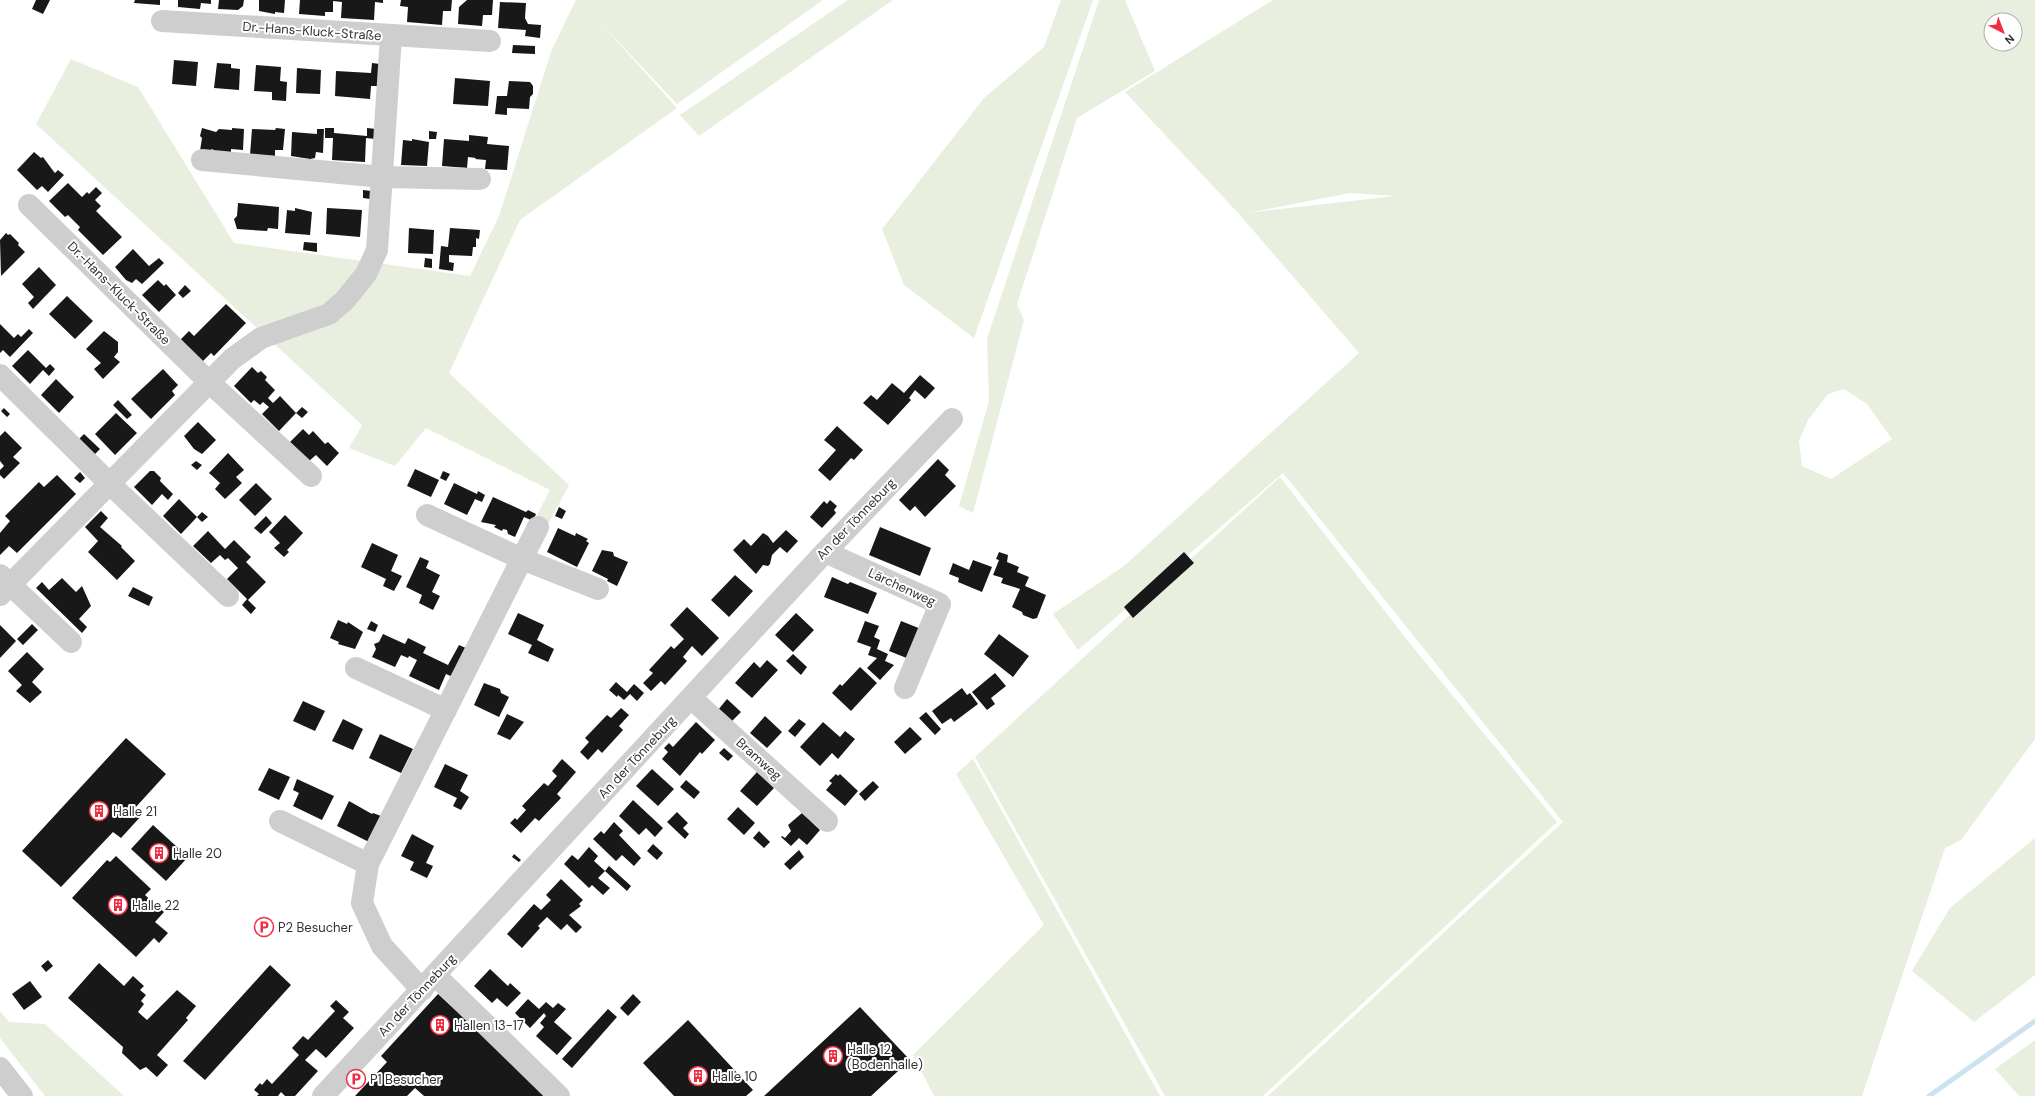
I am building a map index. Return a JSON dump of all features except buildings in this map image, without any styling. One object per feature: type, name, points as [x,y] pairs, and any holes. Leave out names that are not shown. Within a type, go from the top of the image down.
[{"type":"street","name":"Dr.-Hans-Kluck-Straße","points":[[162,21],[490,42]]},
{"type":"street","name":"Dr.-Hans-Kluck-Straße","points":[[71,642],[3,585],[110,484],[232,359],[261,338],[329,314],[345,300],[366,274],[377,250],[383,177],[391,36]]},
{"type":"street","points":[[202,160],[383,177],[480,179]]},
{"type":"street","name":"Dr.-Hans-Kluck-Straße","points":[[29,205],[209,382],[311,476]]},
{"type":"street","points":[[0,375],[110,484],[228,596]]},
{"type":"street","name":"An der Tönneburg","points":[[323,1096],[825,552],[952,420]]},
{"type":"street","points":[[427,515],[522,560],[598,589]]},
{"type":"street","points":[[538,527],[368,864],[362,903],[382,946],[428,983],[559,1096]]},
{"type":"street","name":"Lärchenweg","points":[[825,552],[940,604],[905,688]]},
{"type":"street","points":[[356,668],[446,710]]},
{"type":"street","name":"Bramweg","points":[[691,698],[827,821]]},
{"type":"street","points":[[280,821],[368,864]]},
{"type":"street","points":[[0,1068],[22,1096]]},
{"type":"green space","points":[[576,0],[823,0],[677,104],[597,19],[677,108],[520,220],[449,373],[569,485],[535,549],[522,544],[550,490],[426,428],[395,466],[349,448],[362,425],[36,124],[71,59],[138,87],[234,243],[470,276],[499,216],[552,49]]},
{"type":"green space","points":[[848,0],[893,0],[699,136],[680,115]]},
{"type":"green space","points":[[1061,0],[1093,0],[974,338],[904,285],[882,229],[984,98],[1044,47]]},
{"type":"green space","points":[[1099,0],[1125,0],[1155,71],[1077,118],[1017,304],[1024,320],[973,513],[959,506],[989,401],[987,339]]},
{"type":"green space","points":[[1273,0],[2035,0],[2035,739],[1961,840],[1945,848],[1862,1096],[1268,1096],[1563,822],[1283,473],[1078,650],[1053,614],[1124,566],[1359,353],[1239,214],[1125,92]],"holes":[[[1350,193],[1395,196],[1248,213]],[[1844,389],[1867,404],[1892,439],[1831,479],[1802,466],[1799,441],[1808,420],[1828,394]]]},
{"type":"green space","points":[[1280,477],[1416,651],[1557,822],[1263,1096],[1165,1096],[975,757]]},
{"type":"green space","points":[[973,759],[1160,1096],[934,1096],[913,1055],[1044,925],[956,774]]},
{"type":"green space","points":[[2035,838],[2035,975],[1974,1022],[1912,971],[1950,908]]},
{"type":"green space","points":[[0,1011],[9,1022],[45,1024],[124,1096],[45,1096],[0,1038]]},
{"type":"green space","points":[[2035,1040],[2035,1096],[2019,1096],[1995,1069]]},
{"type":"waterway","points":[[1929,1096],[2035,1021]]},
{"type":"place","name":"Halle 21","points":[[99,811]]},
{"type":"place","name":"Halle 20","points":[[159,853]]},
{"type":"place","name":"Halle 22","points":[[118,905]]},
{"type":"place","name":"P2 Besucher","points":[[264,927]]},
{"type":"place","name":"Hallen 13-17","points":[[440,1025]]},
{"type":"place","name":"Halle 12 (Bodenhalle)","points":[[833,1056]]},
{"type":"place","name":"Halle 10","points":[[698,1076]]},
{"type":"place","name":"P1 Besucher","points":[[356,1079]]}]
